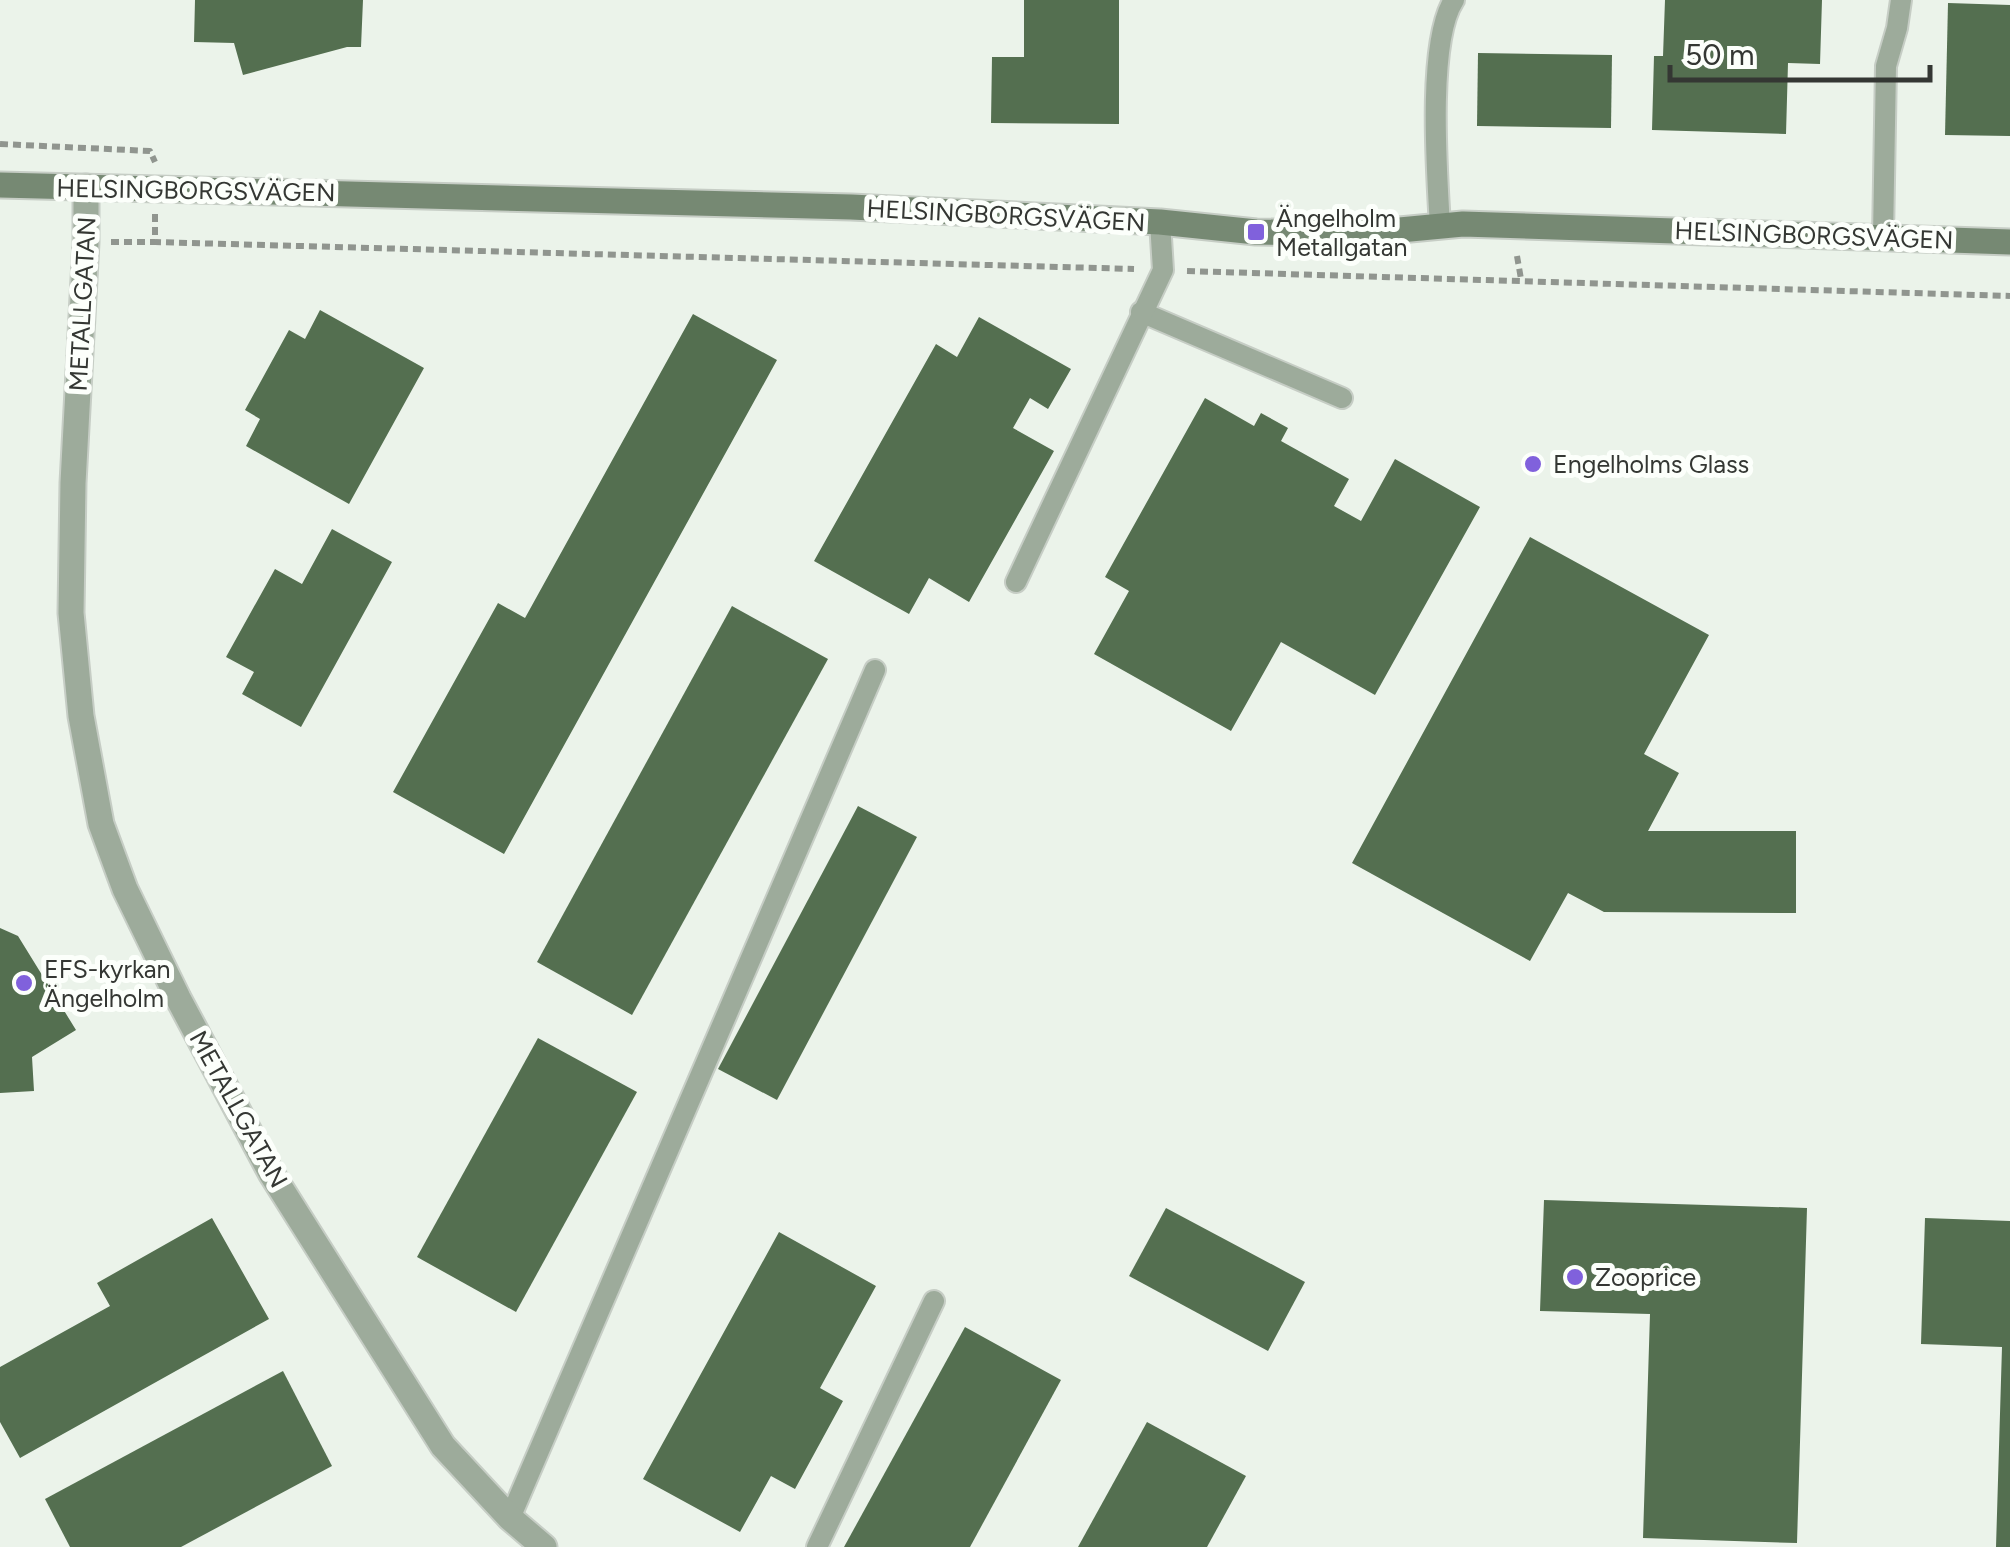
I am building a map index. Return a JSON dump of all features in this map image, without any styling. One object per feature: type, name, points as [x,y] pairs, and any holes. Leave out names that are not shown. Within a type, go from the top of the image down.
[{"type":"main road","name":"HELSINGBORGSVÄGEN","points":[[0,185],[831,207],[1160,222],[1256,232],[1368,233],[1440,226],[1524,225],[2010,242]]},
{"type":"street","name":"METALLGATAN","points":[[86,187],[73,483],[72,613],[80,716],[102,824],[125,889],[155,951],[272,1173],[418,1411],[444,1446],[510,1518],[544,1547]]},
{"type":"lane","points":[[1440,226],[1438,78],[1446,12],[1454,0]]},
{"type":"lane","points":[[1882,237],[1886,66],[1901,0]]},
{"type":"lane","points":[[1016,582],[1163,270],[1160,222]]},
{"type":"lane","points":[[1141,312],[1342,398]]},
{"type":"lane","points":[[510,1518],[876,670]]},
{"type":"lane","points":[[817,1547],[934,1301]]},
{"type":"path","points":[[0,144],[150,152],[156,164],[155,242]]},
{"type":"path","points":[[86,242],[1520,279],[2010,296]]},
{"type":"path","points":[[1517,256],[1520,279]]},
{"type":"building","points":[[195,0],[363,0],[361,47],[347,47],[243,75],[234,43],[194,42]]},
{"type":"building","points":[[1024,0],[1119,0],[1119,124],[991,123],[992,57],[1024,57]]},
{"type":"building","points":[[1665,0],[1822,0],[1820,64],[1788,63],[1786,134],[1652,130],[1654,56],[1663,56]]},
{"type":"building","points":[[1948,3],[2010,5],[2010,136],[1945,135]]},
{"type":"building","points":[[1478,53],[1612,55],[1611,128],[1477,126]]},
{"type":"building","points":[[320,310],[424,368],[349,504],[246,446],[260,419],[245,410],[289,330],[305,339]]},
{"type":"building","points":[[693,314],[777,360],[504,854],[393,792],[498,603],[525,618]]},
{"type":"building","points":[[979,317],[1071,369],[1048,409],[1030,398],[1013,428],[1054,451],[969,602],[929,578],[909,614],[814,561],[936,344],[957,357]]},
{"type":"building","points":[[1205,398],[1254,426],[1261,413],[1288,428],[1281,441],[1349,479],[1334,506],[1361,521],[1395,459],[1480,507],[1375,695],[1281,642],[1231,731],[1094,654],[1129,591],[1105,577]]},
{"type":"building","points":[[332,529],[392,562],[301,727],[242,694],[254,672],[226,657],[275,569],[302,584]]},
{"type":"building","points":[[1530,537],[1709,635],[1644,754],[1679,773],[1648,831],[1796,831],[1796,913],[1604,912],[1568,893],[1530,961],[1352,863]]},
{"type":"building","points":[[732,606],[828,659],[632,1015],[537,962]]},
{"type":"building","points":[[858,806],[917,837],[777,1100],[718,1069]]},
{"type":"building","name":"EFS-kyrkan Ängelholm","points":[[0,928],[18,936],[76,1030],[32,1057],[34,1091],[0,1093]]},
{"type":"building","points":[[538,1038],[637,1092],[516,1312],[417,1257]]},
{"type":"building","points":[[1544,1200],[1807,1208],[1797,1543],[1643,1538],[1650,1314],[1540,1311]]},
{"type":"building","points":[[1166,1208],[1305,1282],[1268,1351],[1129,1276]]},
{"type":"building","points":[[212,1218],[269,1319],[20,1458],[0,1422],[0,1367],[110,1306],[97,1283]]},
{"type":"building","points":[[1925,1218],[2010,1221],[2010,1547],[1996,1547],[2002,1347],[1921,1344]]},
{"type":"building","points":[[779,1232],[876,1286],[820,1388],[843,1401],[795,1489],[771,1476],[740,1532],[643,1479]]},
{"type":"building","points":[[965,1327],[1061,1380],[970,1547],[844,1547]]},
{"type":"building","points":[[283,1371],[332,1466],[181,1547],[70,1547],[45,1499]]},
{"type":"building","points":[[1147,1422],[1246,1476],[1207,1547],[1078,1547]]},
{"type":"place","name":"Ängelholm Metallgatan","points":[[1256,232]]},
{"type":"place","name":"Engelholms Glass","points":[[1533,464]]},
{"type":"place","name":"EFS-kyrkan Ängelholm","points":[[24,983]]},
{"type":"place","name":"Zooprice","points":[[1575,1277]]}]
